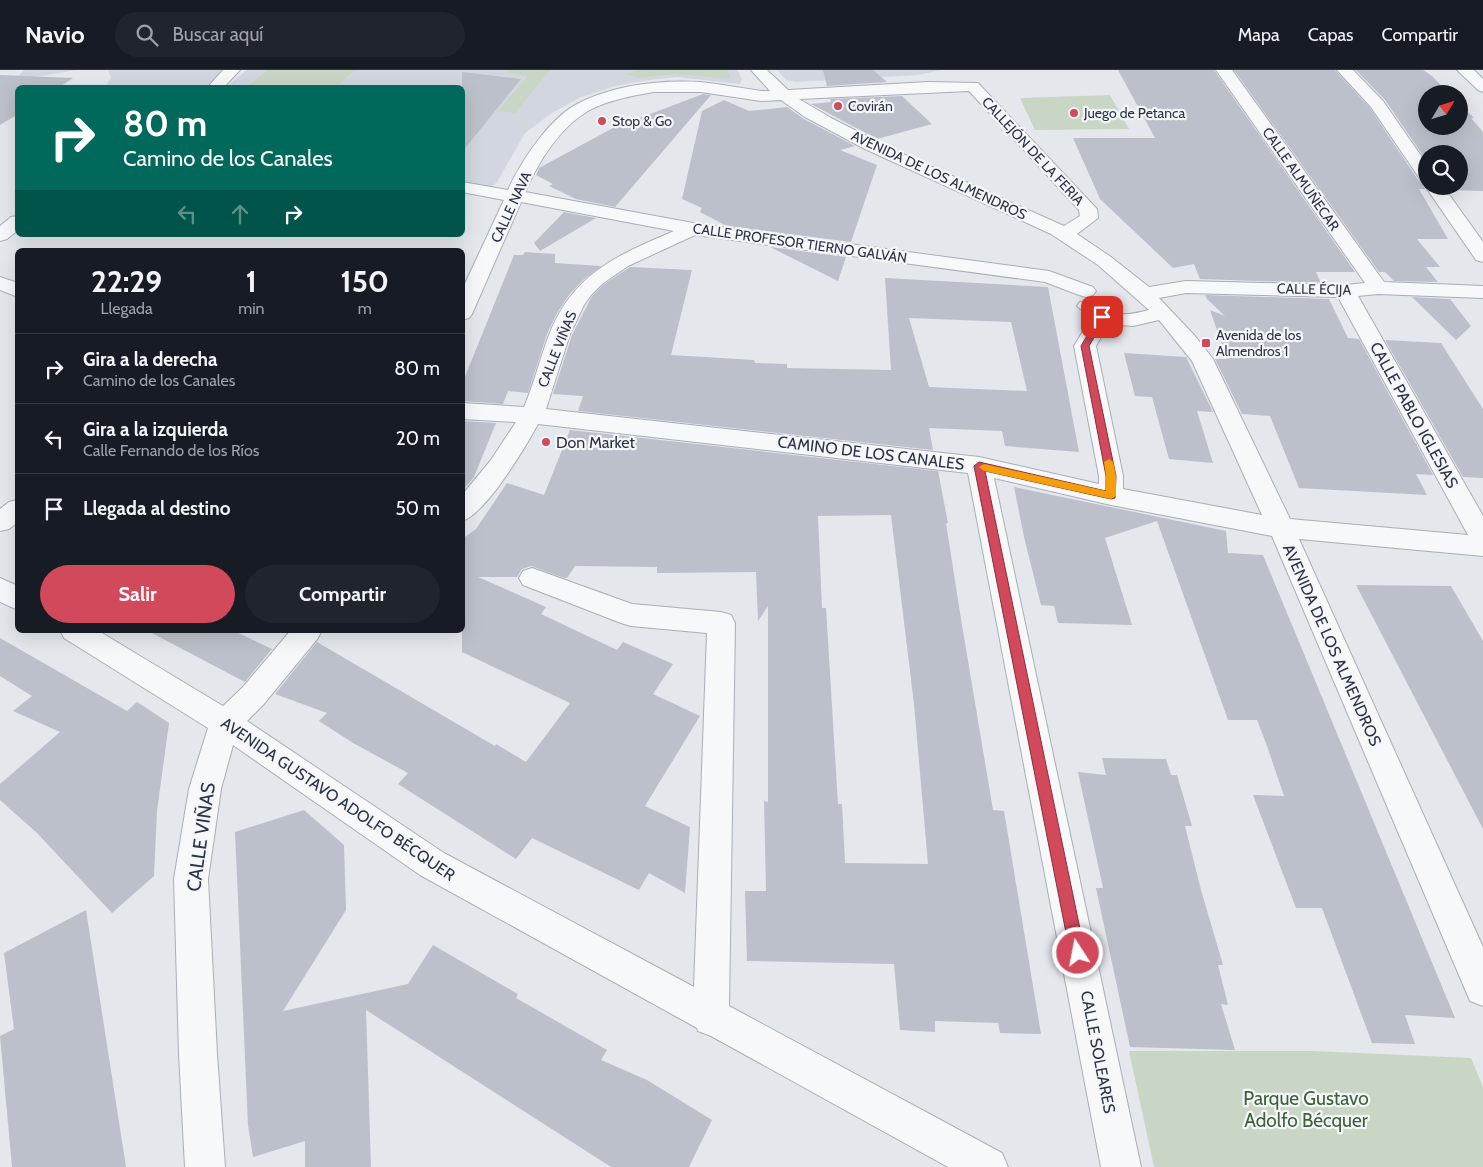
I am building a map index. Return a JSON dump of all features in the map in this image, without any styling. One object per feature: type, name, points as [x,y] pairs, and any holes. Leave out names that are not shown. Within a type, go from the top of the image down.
[{"type":"street","points":[[217,85],[232,70]]},
{"type":"street","name":"AVENIDA DE LOS ALMENDROS","points":[[759,70],[781,94],[808,113],[906,162],[1065,234],[1099,256],[1154,303],[1178,328],[1202,358],[1280,528],[1483,988]]},
{"type":"street","name":"CALLE ALMUÑECAR","points":[[1224,70],[1378,288]]},
{"type":"street","points":[[1345,70],[1377,104],[1418,163]]},
{"type":"street","points":[[1465,70],[1483,87]]},
{"type":"street","name":"CALLEJÓN DE LA FERIA","points":[[781,94],[974,78],[1088,209],[1089,218],[1065,234]]},
{"type":"street","name":"CALLE NAVA","points":[[465,307],[525,172],[557,128],[582,108],[619,94],[654,87],[701,87],[761,96],[781,94]]},
{"type":"street","name":"CALLE PROFESOR TIERNO GALVÁN","points":[[465,188],[514,198],[620,214],[693,229],[1049,277],[1086,291]]},
{"type":"street","points":[[1440,195],[1483,256]]},
{"type":"street","points":[[0,234],[15,223]]},
{"type":"street","name":"CALLE VIÑAS","points":[[465,504],[473,484],[531,415],[569,316],[584,292],[595,280],[624,261],[693,229]]},
{"type":"street","points":[[1111,496],[1111,476],[1085,346],[1102,317],[1087,306],[1084,298],[1086,291],[1094,286],[1123,276]]},
{"type":"street","name":"CALLE ÉCIJA","points":[[1102,317],[1128,321],[1154,303],[1186,287],[1345,291],[1378,288],[1482,292]]},
{"type":"street","name":"CALLE PABLO IGLESIAS","points":[[1345,291],[1483,539]]},
{"type":"street","name":"CAMINO DE LOS CANALES","points":[[465,411],[531,415],[979,466],[1111,496],[1280,528],[1483,546]]},
{"type":"street","name":"CALLE SOLEARES","points":[[979,466],[1121,1167]]},
{"type":"street","points":[[0,522],[15,511]]},
{"type":"street","points":[[532,578],[631,615],[721,623],[711,1018]]},
{"type":"street","points":[[0,589],[15,596]]},
{"type":"street","name":"AVENIDA GUSTAVO ADOLFO BÉCQUER","points":[[89,633],[108,637],[225,723],[432,864],[711,1018],[988,1167]]},
{"type":"street","name":"CALLE VIÑAS","points":[[205,1167],[198,1054],[191,879],[205,788],[225,723],[253,696],[306,633]]},
{"type":"shaded area","points":[[24,70],[77,70],[15,80]]},
{"type":"shaded area","points":[[108,70],[225,70],[207,85],[106,85],[111,78]]},
{"type":"shaded area","points":[[247,70],[737,70],[742,79],[740,84],[677,77],[649,80],[615,86],[581,97],[552,113],[525,133],[497,182],[491,187],[465,182],[465,85],[229,85]]},
{"type":"shaded area","points":[[778,70],[941,70],[918,75],[796,82],[786,80]]},
{"type":"green space","points":[[267,70],[354,70],[338,85],[249,85]]},
{"type":"green space","points":[[510,70],[550,70],[515,113],[498,111],[528,76],[507,73]]},
{"type":"green space","points":[[637,70],[727,70],[731,79],[674,74],[639,78],[627,74]]},
{"type":"green space","name":"Juego de Petanca","points":[[1110,95],[1129,129],[1035,130],[1020,98]]},
{"type":"green space","name":"Parque Gustavo Adolfo Bécquer","points":[[1129,1051],[1314,1051],[1471,1058],[1483,1087],[1483,1167],[1154,1167]]},
{"type":"building","points":[[823,70],[873,70],[887,82],[827,86]]},
{"type":"building","points":[[1118,70],[1214,70],[1355,272],[1316,272],[1321,283],[1200,279],[1194,264],[1173,268],[1100,199],[1073,138],[1155,138]]},
{"type":"building","points":[[1234,70],[1335,70],[1370,108],[1418,180],[1418,195],[1422,195],[1448,239],[1417,239],[1440,267],[1426,267],[1438,282],[1394,281],[1385,272],[1379,272]]},
{"type":"building","points":[[1356,70],[1423,70],[1432,76],[1440,85],[1418,85],[1418,135],[1468,135],[1468,112],[1483,132],[1483,191],[1468,191],[1468,145],[1418,145],[1418,148],[1385,100]]},
{"type":"building","points":[[462,72],[521,79],[465,148],[465,85],[462,85]]},
{"type":"building","points":[[0,75],[73,78],[62,85],[15,85],[15,116],[0,125]]},
{"type":"building","points":[[703,94],[711,95],[615,207],[576,199],[549,186],[553,184],[536,175],[539,168],[613,128]]},
{"type":"building","points":[[902,96],[932,124],[877,139],[811,104],[831,102],[830,99]]},
{"type":"building","points":[[724,100],[749,111],[787,107],[804,119],[855,146],[840,150],[877,165],[851,242],[727,226],[700,212],[702,208],[682,199],[702,111]]},
{"type":"building","points":[[564,212],[596,218],[540,251],[534,243]]},
{"type":"building","points":[[770,247],[846,257],[838,281]]},
{"type":"building","points":[[525,252],[555,254],[555,263],[601,266],[583,280],[569,295],[557,313],[547,334],[528,393],[508,391],[503,404],[465,401],[465,377],[514,255],[523,255]]},
{"type":"building","points":[[630,267],[692,270],[671,355],[754,360],[755,363],[787,364],[787,368],[891,370],[885,278],[1048,287],[1079,452],[1005,446],[1002,431],[929,428],[933,450],[578,411],[583,396],[553,394],[572,335],[592,296],[603,285]],"holes":[[[909,318],[1011,322],[1027,391],[929,387]]]},
{"type":"building","points":[[1205,295],[1329,299],[1348,338],[1359,339],[1433,475],[1416,474],[1427,495],[1299,488],[1270,416],[1242,414],[1215,359],[1227,359],[1210,310],[1225,316]]},
{"type":"building","points":[[1412,297],[1450,299],[1471,326],[1456,340]]},
{"type":"building","points":[[1385,340],[1441,343],[1483,409],[1483,478],[1463,477]]},
{"type":"building","points":[[1124,353],[1186,357],[1213,412],[1197,411],[1213,463],[1169,459],[1152,397],[1135,396]]},
{"type":"building","points":[[465,421],[496,423],[474,477],[465,488]]},
{"type":"building","points":[[570,430],[938,471],[948,523],[946,523],[960,613],[993,810],[1004,811],[1041,1034],[1000,1033],[998,1023],[935,1021],[935,1032],[900,1030],[894,964],[747,961],[745,891],[766,891],[764,801],[768,802],[768,606],[758,621],[756,572],[657,573],[657,567],[575,566],[567,578],[564,578],[531,566],[522,569],[517,577],[478,577],[546,607],[541,614],[617,650],[623,642],[673,664],[653,694],[700,716],[645,806],[690,827],[685,893],[649,873],[639,890],[532,838],[516,859],[398,784],[408,773],[353,743],[319,721],[327,713],[275,694],[317,642],[495,746],[496,744],[526,762],[570,703],[462,652],[462,633],[465,633],[465,537],[476,529],[507,483],[544,495]],"holes":[[[891,515],[914,704],[928,864],[845,863],[842,804],[838,804],[826,608],[822,608],[818,516]]]},
{"type":"building","points":[[1014,487],[1226,531],[1228,553],[1263,555],[1455,1018],[1405,1015],[1415,1044],[1372,1043],[1322,908],[1296,908],[1253,795],[1284,796],[1266,743],[1257,720],[1228,720],[1157,521],[1105,538],[1132,625],[1058,623],[1054,606],[1041,605]]},
{"type":"building","points":[[1356,585],[1451,586],[1483,641],[1483,829]]},
{"type":"building","points":[[152,633],[238,633],[272,649],[245,682]]},
{"type":"building","points":[[0,638],[127,711],[137,702],[169,723],[157,811],[154,876],[112,913],[37,833],[0,800],[0,784],[60,732],[13,711],[32,696],[0,676]]},
{"type":"building","points":[[1102,758],[1166,759],[1171,775],[1177,775],[1192,826],[1185,826],[1223,965],[1218,965],[1228,1005],[1221,1004],[1235,1050],[1130,1047],[1096,888],[1103,888],[1078,772],[1106,775]]},
{"type":"building","points":[[304,810],[344,845],[346,910],[283,1011],[408,984],[433,945],[518,994],[516,998],[607,1050],[601,1060],[647,1080],[712,1120],[689,1167],[611,1167],[366,1010],[371,1167],[305,1167],[305,1141],[253,1157],[248,1125],[235,832]]},
{"type":"building","points":[[86,910],[126,1167],[12,1167],[0,1036],[14,1029],[4,953]]},
{"type":"slow traffic","points":[[984,467],[1111,496],[1109,462]]},
{"type":"place","name":"Covirán","points":[[838,106]]},
{"type":"place","name":"Juego de Petanca","points":[[1074,113]]},
{"type":"place","name":"Stop & Go","points":[[602,121]]},
{"type":"place","name":"Avenida de los Almendros 1","points":[[1206,343]]},
{"type":"place","name":"Don Market","points":[[546,442]]},
{"type":"route","points":[[1078,953],[979,466],[1111,496],[1111,476],[1085,346],[1102,317]]}]
